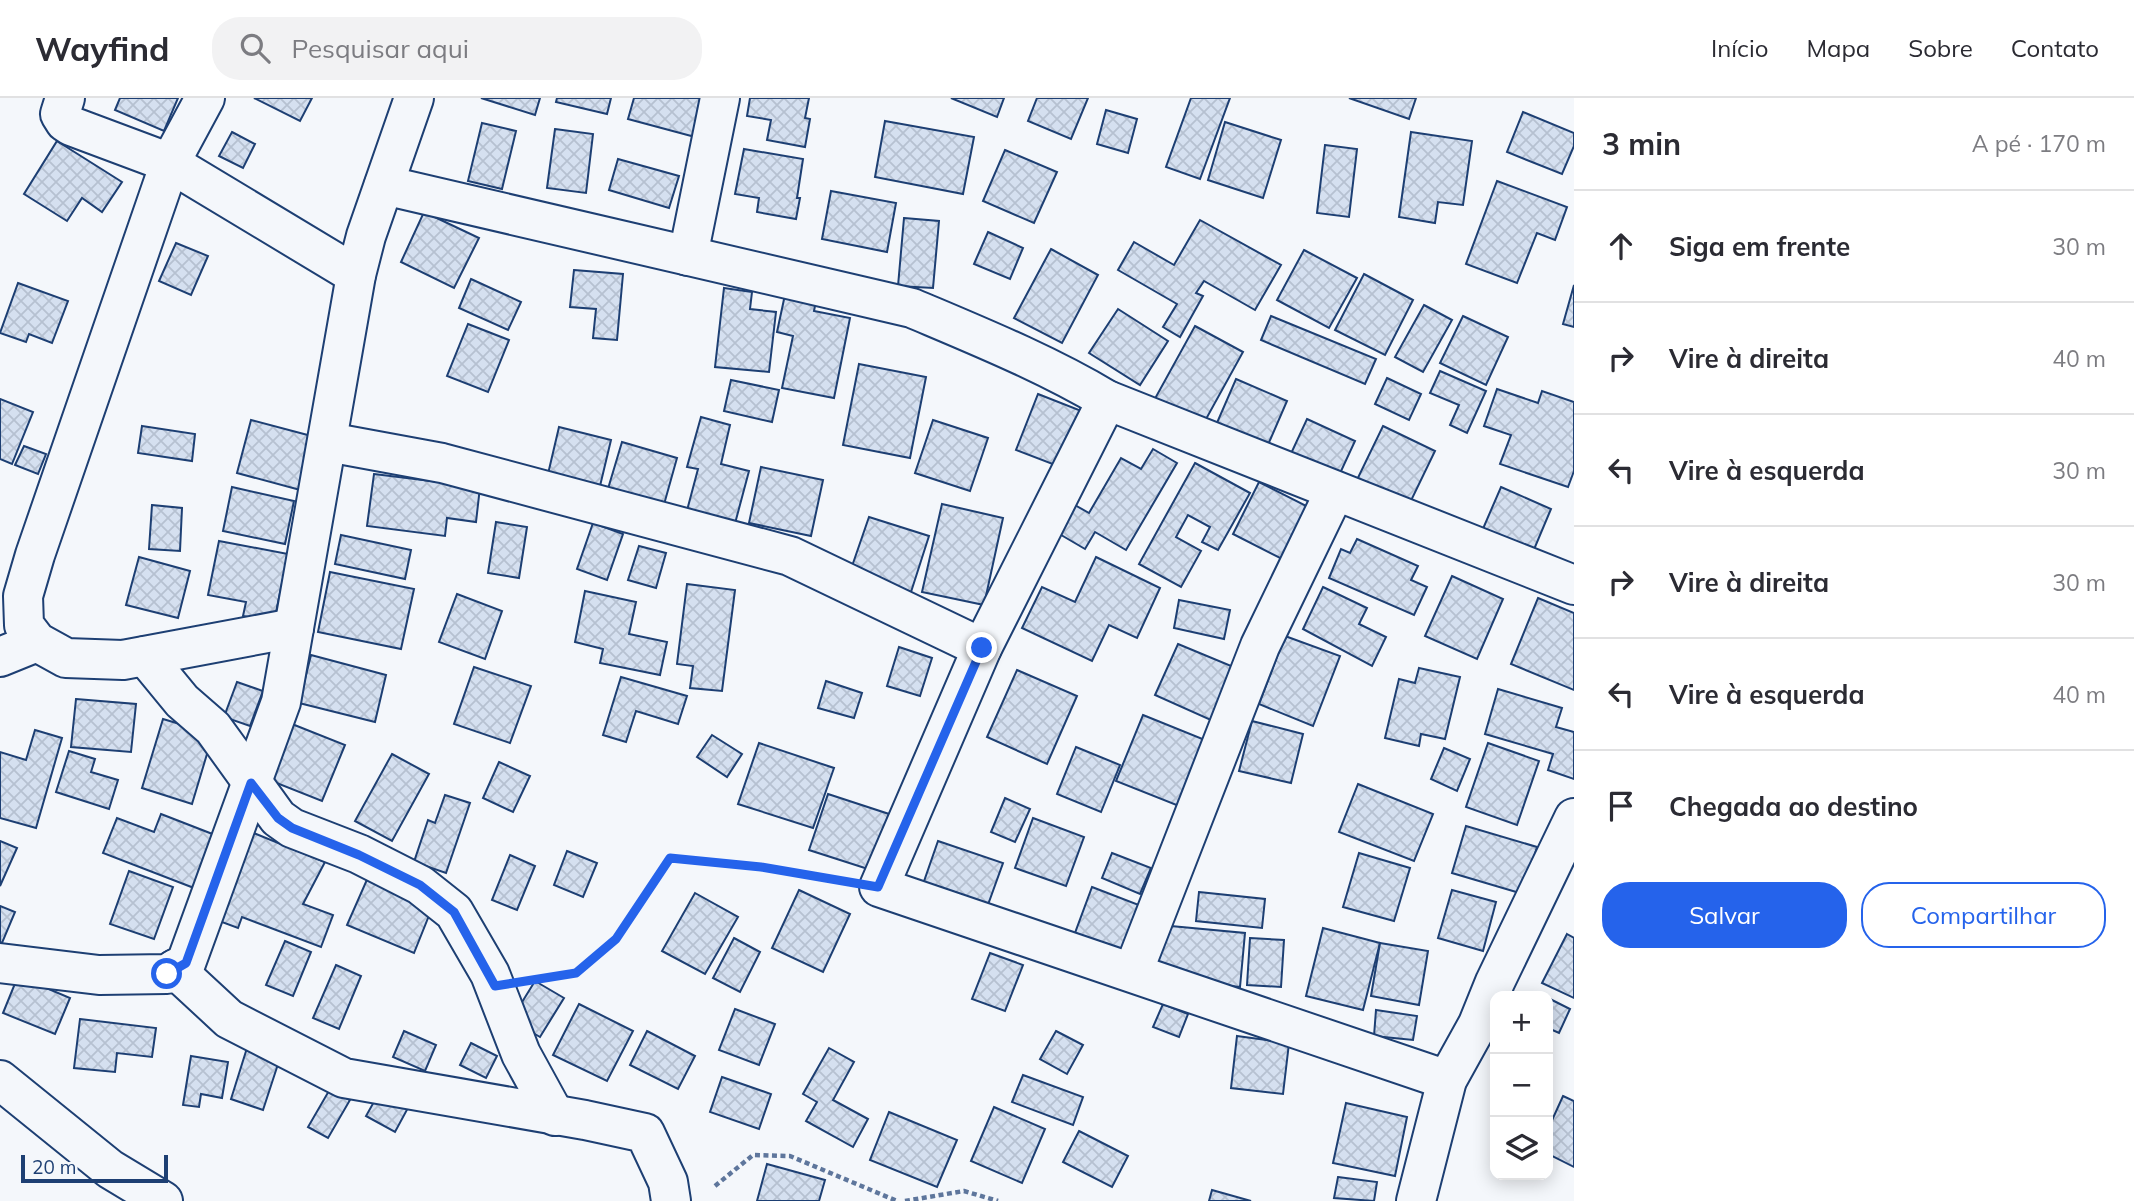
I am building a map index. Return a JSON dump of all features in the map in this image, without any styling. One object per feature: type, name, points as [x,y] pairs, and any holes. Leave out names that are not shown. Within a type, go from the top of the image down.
[{"type":"street","points":[[65,98],[60,114],[65,122],[170,163],[355,275]]},
{"type":"street","points":[[205,98],[170,163],[44,529],[23,596],[24,625],[37,642],[66,658],[123,660],[294,628]]},
{"type":"street","points":[[0,963],[99,975],[167,974],[186,963],[281,702],[355,275],[414,98]]},
{"type":"street","points":[[688,256],[720,98]]},
{"type":"street","points":[[384,186],[912,308],[1000,345],[1071,379],[1107,400],[1574,585]]},
{"type":"street","points":[[1107,400],[982,648],[878,887],[1447,1080]]},
{"type":"street","points":[[328,442],[442,463],[790,556],[982,648]]},
{"type":"street","points":[[1133,972],[1260,646],[1335,491]]},
{"type":"street","points":[[0,657],[37,642]]},
{"type":"street","points":[[145,656],[182,701],[213,728],[278,818],[292,828],[359,855],[420,885],[454,912],[495,986],[522,1054],[555,1115]]},
{"type":"street","points":[[1416,1201],[1447,1080],[1478,1024],[1495,982],[1574,818]]},
{"type":"street","points":[[175,969],[229,1019],[344,1078],[645,1133],[668,1182],[689,1197]]},
{"type":"street","points":[[0,1080],[110,1168],[163,1201]]},
{"type":"path","points":[[495,986],[576,973],[616,939],[670,858],[761,867],[878,887]]},
{"type":"path","points":[[689,1197],[753,1155],[790,1156],[897,1201]]},
{"type":"path","points":[[905,1201],[964,1191],[998,1201]]},
{"type":"building","points":[[120,98],[178,98],[164,131],[115,110]]},
{"type":"building","points":[[254,98],[312,98],[300,121]]},
{"type":"building","points":[[481,98],[540,98],[535,115]]},
{"type":"building","points":[[557,98],[611,98],[607,114],[556,102]]},
{"type":"building","points":[[634,98],[706,98],[695,137],[628,119]]},
{"type":"building","points":[[750,98],[809,98],[805,118],[810,119],[805,147],[767,140],[771,120],[747,116]]},
{"type":"building","points":[[951,98],[1004,98],[997,117]]},
{"type":"building","points":[[1037,98],[1088,98],[1071,139],[1028,121]]},
{"type":"building","points":[[1191,98],[1230,98],[1200,179],[1166,167]]},
{"type":"building","points":[[1349,98],[1416,98],[1409,119]]},
{"type":"building","points":[[1106,110],[1137,119],[1128,153],[1097,144]]},
{"type":"building","points":[[1523,112],[1574,133],[1574,146],[1562,174],[1507,152]]},
{"type":"building","points":[[885,121],[974,137],[963,194],[875,177]]},
{"type":"building","points":[[1225,122],[1281,140],[1263,198],[1208,180]]},
{"type":"building","points":[[482,123],[516,131],[502,189],[468,181]]},
{"type":"building","points":[[555,129],[593,134],[586,193],[547,188]]},
{"type":"building","points":[[232,132],[255,144],[243,168],[219,156]]},
{"type":"building","points":[[1411,132],[1472,141],[1463,205],[1438,202],[1435,223],[1399,217]]},
{"type":"building","points":[[57,141],[122,182],[102,212],[82,198],[67,221],[24,194]]},
{"type":"building","points":[[1325,145],[1357,149],[1349,217],[1317,213]]},
{"type":"building","points":[[744,149],[803,159],[796,219],[757,212],[759,198],[735,194]]},
{"type":"building","points":[[1005,150],[1057,172],[1034,223],[983,201]]},
{"type":"building","points":[[618,159],[679,176],[669,208],[609,190]]},
{"type":"building","points":[[1497,181],[1567,207],[1555,240],[1537,233],[1517,283],[1466,264]]},
{"type":"building","points":[[831,191],[896,203],[887,252],[822,239]]},
{"type":"building","points":[[424,212],[479,238],[454,288],[401,262]]},
{"type":"building","points":[[904,218],[939,221],[933,288],[898,286]]},
{"type":"building","points":[[1200,220],[1281,265],[1255,310],[1204,281],[1196,293],[1203,296],[1180,337],[1163,327],[1177,304],[1118,270],[1134,242],[1174,265]]},
{"type":"building","points":[[988,232],[1023,248],[1010,279],[974,264]]},
{"type":"building","points":[[176,243],[208,256],[191,295],[159,281]]},
{"type":"building","points":[[1051,249],[1098,275],[1062,343],[1014,318]]},
{"type":"building","points":[[1304,250],[1357,278],[1329,328],[1277,300]]},
{"type":"building","points":[[574,270],[623,274],[617,340],[593,338],[596,309],[570,307]]},
{"type":"building","points":[[1364,274],[1413,300],[1385,355],[1335,330]]},
{"type":"building","points":[[471,279],[521,302],[508,330],[459,308]]},
{"type":"building","points":[[18,283],[68,301],[52,343],[29,334],[26,342],[0,333]]},
{"type":"building","points":[[1574,285],[1574,327],[1563,324]]},
{"type":"building","points":[[724,288],[752,292],[750,309],[776,312],[769,372],[715,367]]},
{"type":"building","points":[[786,290],[817,296],[814,311],[850,318],[834,398],[782,388],[793,336],[777,332]]},
{"type":"building","points":[[1424,305],[1452,320],[1423,372],[1395,357]]},
{"type":"building","points":[[1118,309],[1168,341],[1140,385],[1089,353]]},
{"type":"building","points":[[1271,316],[1376,359],[1365,384],[1261,340]]},
{"type":"building","points":[[1463,316],[1508,337],[1486,385],[1440,363]]},
{"type":"building","points":[[468,324],[509,340],[488,392],[447,376]]},
{"type":"building","points":[[1195,326],[1243,352],[1200,430],[1152,404]]},
{"type":"building","points":[[859,364],[926,377],[910,458],[843,445]]},
{"type":"building","points":[[1440,371],[1486,391],[1467,433],[1450,425],[1459,405],[1430,393]]},
{"type":"building","points":[[1387,378],[1421,394],[1409,420],[1375,404]]},
{"type":"building","points":[[1236,379],[1287,401],[1264,454],[1213,432]]},
{"type":"building","points":[[731,380],[779,390],[772,422],[724,411]]},
{"type":"building","points":[[1497,389],[1538,403],[1542,391],[1574,402],[1574,471],[1568,487],[1500,464],[1511,435],[1484,426]]},
{"type":"building","points":[[1038,394],[1084,412],[1063,468],[1016,450]]},
{"type":"building","points":[[0,399],[33,412],[12,464],[0,459]]},
{"type":"building","points":[[701,417],[730,425],[721,464],[749,471],[733,531],[685,518],[698,469],[687,467]]},
{"type":"building","points":[[1307,419],[1355,441],[1336,482],[1288,460]]},
{"type":"building","points":[[251,420],[319,438],[304,491],[237,473]]},
{"type":"building","points":[[933,420],[988,438],[970,491],[915,473]]},
{"type":"building","points":[[142,426],[195,434],[192,461],[138,453]]},
{"type":"building","points":[[1383,426],[1435,451],[1405,513],[1353,488]]},
{"type":"building","points":[[559,427],[611,440],[600,486],[548,474]]},
{"type":"building","points":[[622,442],[677,458],[663,508],[607,492]]},
{"type":"building","points":[[24,446],[46,454],[38,474],[15,465]]},
{"type":"building","points":[[1153,449],[1177,463],[1126,550],[1095,532],[1085,549],[1056,532],[1073,504],[1089,513],[1121,458],[1141,469]]},
{"type":"building","points":[[1195,463],[1250,493],[1218,550],[1202,542],[1210,527],[1188,515],[1176,537],[1201,551],[1181,587],[1139,564]]},
{"type":"building","points":[[761,467],[823,480],[811,536],[749,523]]},
{"type":"building","points":[[374,474],[480,487],[476,522],[447,518],[445,536],[367,526]]},
{"type":"building","points":[[1259,482],[1320,513],[1294,565],[1233,534]]},
{"type":"building","points":[[232,487],[294,501],[285,544],[223,531]]},
{"type":"building","points":[[1501,487],[1551,509],[1530,559],[1479,538]]},
{"type":"building","points":[[942,504],[1003,518],[984,605],[922,592]]},
{"type":"building","points":[[152,505],[182,508],[180,551],[149,549]]},
{"type":"building","points":[[869,517],[929,536],[911,592],[850,572]]},
{"type":"building","points":[[496,522],[527,527],[519,578],[488,573]]},
{"type":"building","points":[[593,523],[623,534],[607,580],[577,569]]},
{"type":"building","points":[[341,535],[411,550],[405,579],[335,564]]},
{"type":"building","points":[[1357,539],[1418,566],[1411,580],[1427,587],[1414,615],[1329,578],[1341,549],[1350,553]]},
{"type":"building","points":[[219,541],[288,554],[274,622],[243,616],[246,602],[208,595]]},
{"type":"building","points":[[639,546],[666,553],[656,588],[628,580]]},
{"type":"building","points":[[139,557],[190,571],[178,618],[126,605]]},
{"type":"building","points":[[1096,557],[1160,588],[1137,638],[1109,625],[1092,661],[1022,628],[1042,587],[1075,602]]},
{"type":"building","points":[[330,572],[414,589],[401,649],[318,632]]},
{"type":"building","points":[[1452,576],[1503,599],[1477,659],[1425,636]]},
{"type":"building","points":[[687,584],[735,590],[722,691],[690,688],[693,666],[677,664]]},
{"type":"building","points":[[1323,587],[1367,608],[1359,624],[1386,637],[1372,666],[1303,629]]},
{"type":"building","points":[[585,591],[636,602],[629,634],[667,642],[660,675],[600,663],[603,649],[575,642]]},
{"type":"building","points":[[457,594],[502,611],[485,659],[439,642]]},
{"type":"building","points":[[1538,598],[1574,613],[1574,690],[1511,664]]},
{"type":"building","points":[[1179,600],[1230,610],[1224,639],[1174,628]]},
{"type":"building","points":[[1285,636],[1340,656],[1313,726],[1259,704]]},
{"type":"building","points":[[1178,644],[1236,668],[1213,721],[1155,695]]},
{"type":"building","points":[[899,647],[932,658],[920,696],[887,686]]},
{"type":"building","points":[[311,655],[386,675],[375,722],[299,703]]},
{"type":"building","points":[[474,667],[531,686],[510,743],[454,724]]},
{"type":"building","points":[[1419,668],[1460,677],[1445,739],[1421,734],[1419,746],[1385,738],[1399,679],[1415,683]]},
{"type":"building","points":[[1017,670],[1077,696],[1047,764],[987,737]]},
{"type":"building","points":[[621,677],[687,696],[678,724],[636,711],[626,742],[603,735]]},
{"type":"building","points":[[826,681],[862,693],[854,718],[818,708]]},
{"type":"building","points":[[237,682],[263,691],[250,726],[224,717]]},
{"type":"building","points":[[1498,689],[1562,708],[1556,727],[1574,732],[1574,779],[1548,770],[1553,754],[1485,734]]},
{"type":"building","points":[[76,699],[136,704],[131,752],[71,747]]},
{"type":"building","points":[[1143,715],[1210,742],[1184,808],[1116,781]]},
{"type":"building","points":[[163,719],[213,734],[192,804],[142,788]]},
{"type":"building","points":[[1252,721],[1303,734],[1291,783],[1239,771]]},
{"type":"building","points":[[292,724],[345,745],[322,801],[269,780]]},
{"type":"building","points":[[35,730],[62,738],[36,828],[0,818],[0,752],[26,760]]},
{"type":"building","points":[[712,735],[742,754],[727,777],[697,757]]},
{"type":"building","points":[[759,743],[834,768],[813,828],[738,804]]},
{"type":"building","points":[[1488,743],[1539,761],[1517,825],[1466,807]]},
{"type":"building","points":[[1076,747],[1120,765],[1101,812],[1057,794]]},
{"type":"building","points":[[1444,748],[1470,759],[1457,791],[1431,779]]},
{"type":"building","points":[[69,751],[95,759],[91,772],[118,780],[109,809],[56,792]]},
{"type":"building","points":[[392,754],[429,774],[392,841],[355,821]]},
{"type":"building","points":[[499,762],[530,776],[513,812],[483,798]]},
{"type":"building","points":[[1358,784],[1433,814],[1414,861],[1339,832]]},
{"type":"building","points":[[828,794],[889,814],[871,870],[809,850]]},
{"type":"building","points":[[445,795],[470,803],[446,873],[414,862],[428,820],[435,823]]},
{"type":"building","points":[[1005,798],[1030,809],[1015,842],[991,832]]},
{"type":"building","points":[[161,814],[215,835],[207,893],[103,853],[117,818],[154,832]]},
{"type":"building","points":[[1033,818],[1084,837],[1066,886],[1015,868]]},
{"type":"building","points":[[1466,826],[1537,847],[1523,894],[1452,873]]},
{"type":"building","points":[[244,829],[325,862],[303,904],[333,915],[321,947],[242,917],[238,928],[211,918]]},
{"type":"building","points":[[0,841],[17,848],[0,886]]},
{"type":"building","points":[[938,841],[1003,863],[985,913],[921,890]]},
{"type":"building","points":[[567,851],[597,863],[583,897],[554,885]]},
{"type":"building","points":[[1112,853],[1151,868],[1140,894],[1102,878]]},
{"type":"building","points":[[1359,853],[1410,868],[1394,921],[1343,907]]},
{"type":"building","points":[[510,855],[535,866],[517,910],[492,900]]},
{"type":"building","points":[[129,871],[173,887],[154,939],[110,924]]},
{"type":"building","points":[[369,875],[434,903],[414,953],[347,925]]},
{"type":"building","points":[[1092,887],[1144,907],[1126,952],[1075,933]]},
{"type":"building","points":[[799,890],[850,914],[823,972],[772,948]]},
{"type":"building","points":[[1452,890],[1496,902],[1483,951],[1438,938]]},
{"type":"building","points":[[1199,892],[1265,899],[1262,928],[1196,921]]},
{"type":"building","points":[[695,893],[738,917],[705,974],[662,951]]},
{"type":"building","points":[[0,906],[15,912],[2,943],[0,942]]},
{"type":"building","points":[[1160,925],[1245,933],[1240,987],[1155,978]]},
{"type":"building","points":[[1323,928],[1380,943],[1363,1010],[1306,996]]},
{"type":"building","points":[[1567,934],[1574,938],[1574,998],[1542,983]]},
{"type":"building","points":[[734,938],[760,952],[740,992],[713,978]]},
{"type":"building","points":[[1250,938],[1284,940],[1281,987],[1247,985]]},
{"type":"building","points":[[285,941],[311,952],[293,996],[266,985]]},
{"type":"building","points":[[1380,943],[1428,951],[1419,1005],[1371,996]]},
{"type":"building","points":[[990,953],[1023,965],[1005,1011],[972,999]]},
{"type":"building","points":[[336,965],[361,976],[339,1029],[313,1018]]},
{"type":"building","points":[[18,976],[70,998],[55,1034],[3,1013]]},
{"type":"building","points":[[535,981],[564,998],[540,1037],[511,1020]]},
{"type":"building","points":[[1553,1000],[1570,1009],[1559,1033],[1553,1030]]},
{"type":"building","points":[[579,1004],[633,1031],[607,1081],[553,1055]]},
{"type":"building","points":[[1163,1004],[1188,1014],[1179,1037],[1153,1027]]},
{"type":"building","points":[[735,1009],[775,1024],[759,1065],[719,1050]]},
{"type":"building","points":[[1376,1010],[1417,1016],[1413,1040],[1374,1036]]},
{"type":"building","points":[[80,1019],[156,1028],[152,1057],[117,1053],[115,1072],[74,1068]]},
{"type":"building","points":[[404,1031],[436,1045],[425,1071],[393,1057]]},
{"type":"building","points":[[647,1031],[695,1056],[678,1089],[630,1065]]},
{"type":"building","points":[[1056,1031],[1083,1045],[1067,1074],[1040,1059]]},
{"type":"building","points":[[1237,1036],[1289,1043],[1283,1094],[1231,1088]]},
{"type":"building","points":[[471,1043],[497,1056],[486,1078],[460,1065]]},
{"type":"building","points":[[247,1048],[280,1058],[263,1110],[231,1099]]},
{"type":"building","points":[[829,1048],[854,1062],[833,1100],[868,1119],[853,1147],[806,1121],[817,1102],[803,1094]]},
{"type":"building","points":[[191,1056],[228,1062],[222,1098],[201,1094],[199,1107],[183,1105]]},
{"type":"building","points":[[1023,1075],[1083,1097],[1073,1125],[1012,1102]]},
{"type":"building","points":[[722,1077],[771,1094],[759,1129],[710,1112]]},
{"type":"building","points":[[330,1089],[350,1100],[328,1138],[308,1127]]},
{"type":"building","points":[[380,1091],[409,1106],[395,1132],[366,1116]]},
{"type":"building","points":[[1563,1096],[1574,1101],[1574,1167],[1553,1156],[1553,1118]]},
{"type":"building","points":[[1346,1103],[1407,1117],[1395,1176],[1333,1163]]},
{"type":"building","points":[[994,1107],[1045,1129],[1022,1183],[971,1161]]},
{"type":"building","points":[[889,1112],[957,1140],[937,1187],[870,1160]]},
{"type":"building","points":[[1079,1131],[1128,1156],[1112,1187],[1063,1162]]},
{"type":"building","points":[[767,1164],[825,1180],[819,1201],[757,1201]]},
{"type":"building","points":[[1338,1177],[1377,1182],[1374,1201],[1334,1198]]},
{"type":"building","points":[[1212,1190],[1251,1201],[1209,1201]]},
{"type":"route","points":[[167,974],[186,963],[251,783],[278,818],[292,828],[359,855],[420,885],[454,912],[495,986],[576,973],[616,939],[670,858],[761,867],[878,887],[982,648]]}]
